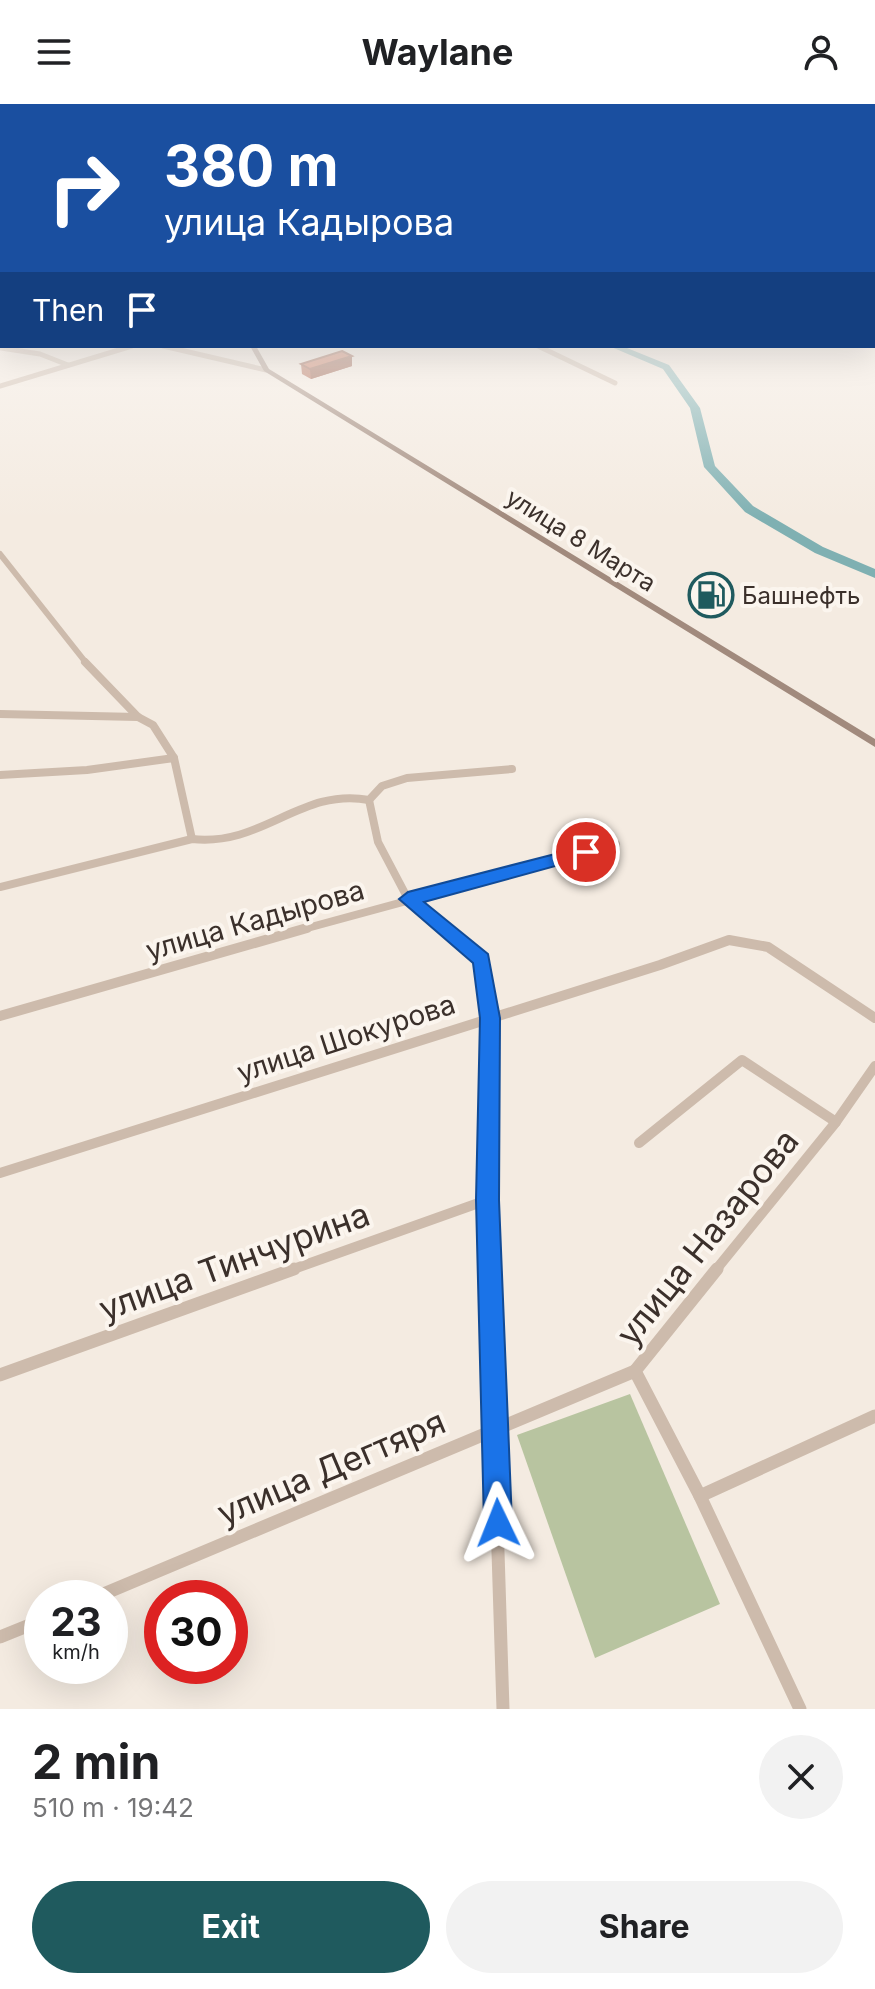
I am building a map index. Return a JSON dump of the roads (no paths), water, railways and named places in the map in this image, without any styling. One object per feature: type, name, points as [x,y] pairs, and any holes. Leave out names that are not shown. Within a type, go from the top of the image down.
[{"type":"main road","name":"улица 8 Марта","points":[[266,370],[875,744]]},
{"type":"street","points":[[0,386],[52,370]]},
{"type":"street","points":[[588,370],[615,383]]},
{"type":"street","points":[[0,554],[93,672],[138,717],[153,725],[174,758],[192,839]]},
{"type":"street","points":[[0,714],[138,717]]},
{"type":"street","points":[[0,775],[87,770],[174,758]]},
{"type":"street","points":[[369,800],[382,786],[407,778],[512,769]]},
{"type":"street","points":[[0,887],[192,839],[212,844],[240,837],[320,802],[347,796],[369,800]]},
{"type":"street","points":[[369,800],[378,842],[408,899],[482,960],[490,1018],[487,1200],[503,1709]]},
{"type":"street","name":"улица Кадырова","points":[[0,1016],[408,899],[616,844]]},
{"type":"street","name":"улица Шокурова","points":[[0,1173],[660,965],[729,940],[768,947],[875,1018]]},
{"type":"street","points":[[639,1143],[742,1060],[836,1122]]},
{"type":"street","name":"улица Назарова","points":[[800,1709],[700,1496],[635,1371],[836,1122],[875,1066]]},
{"type":"street","name":"улица Тинчурина","points":[[0,1375],[487,1200]]},
{"type":"street","name":"улица Дегтяря","points":[[128,1584],[635,1371]]},
{"type":"street","points":[[700,1496],[875,1416]]},
{"type":"street","points":[[0,1637],[24,1627]]},
{"type":"waterway","points":[[668,370],[695,408],[710,467],[749,509],[819,550],[875,574]]},
{"type":"place","name":"Башнефть","points":[[711,595]]}]
